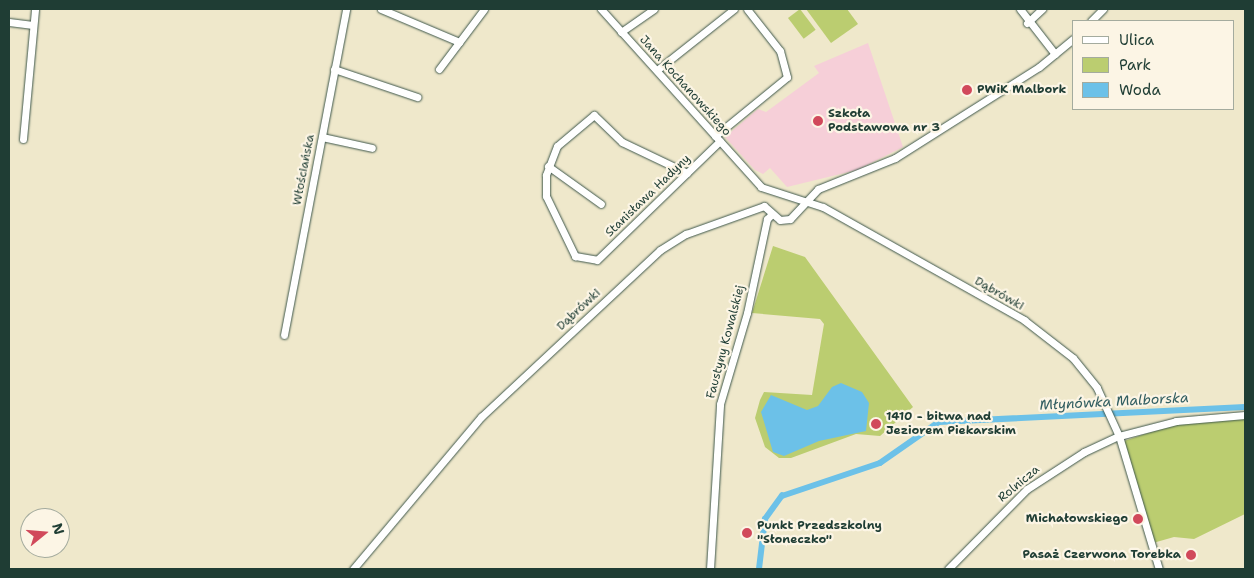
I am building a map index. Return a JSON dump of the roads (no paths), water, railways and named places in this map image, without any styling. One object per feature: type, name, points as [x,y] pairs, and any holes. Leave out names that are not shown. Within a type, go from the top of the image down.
[{"type":"street","points":[[24,139],[35,9]]},
{"type":"street","name":"Włościańska","points":[[284,335],[346,9]]},
{"type":"street","points":[[381,9],[459,42]]},
{"type":"street","name":"Jana Kochanowskiego","points":[[601,9],[753,178],[766,190],[791,200]]},
{"type":"street","points":[[621,32],[654,9]]},
{"type":"street","points":[[657,70],[734,9]]},
{"type":"street","name":"Stanisława Hadyny","points":[[548,166],[550,209],[570,249],[588,260],[597,260],[625,236],[686,174],[717,139],[787,78],[780,51],[747,9]]},
{"type":"street","points":[[1020,9],[1027,23],[1055,54]]},
{"type":"street","points":[[1027,23],[1042,9]]},
{"type":"street","points":[[1092,20],[1103,9]]},
{"type":"street","points":[[438,69],[483,11]]},
{"type":"street","points":[[9,22],[33,25]]},
{"type":"street","points":[[772,214],[783,221],[794,216],[820,188],[895,158],[946,127],[1055,54],[1072,39]]},
{"type":"street","points":[[334,69],[417,97]]},
{"type":"street","points":[[601,204],[548,166],[557,146],[594,115],[622,142],[686,174]]},
{"type":"street","points":[[322,137],[372,148]]},
{"type":"street","points":[[820,188],[817,198],[826,209]]},
{"type":"street","points":[[791,200],[794,216]]},
{"type":"street","name":"Dąbrówki","points":[[791,200],[806,202],[826,209],[1045,334],[1082,368],[1108,408],[1119,436],[1157,568]]},
{"type":"street","name":"Dąbrówki","points":[[354,569],[481,417],[660,250],[686,234],[762,207],[772,214]]},
{"type":"street","name":"Faustyny Kowalskiej","points":[[710,569],[720,404],[749,304],[766,219],[772,214]]},
{"type":"street","name":"Rolnicza","points":[[948,569],[1032,485],[1119,436],[1182,419],[1245,415]]},
{"type":"water","points":[[841,383],[862,392],[869,403],[866,431],[819,441],[784,456],[773,452],[761,412],[771,395],[807,410],[818,406],[832,387]]},
{"type":"waterway","name":"Młynówka Malborska","points":[[759,569],[765,519],[782,496],[880,463],[939,422],[1245,407]]},
{"type":"place","name":"PWiK Malbork","points":[[967,90]]},
{"type":"place","name":"Szkoła Podstawowa nr 3","points":[[818,121]]},
{"type":"place","name":"1410 - bitwa nad Jeziorem Piekarskim","points":[[876,424]]},
{"type":"place","name":"Michałowskiego","points":[[1138,519]]},
{"type":"place","name":"Punkt Przedszkolny \"Słoneczko\"","points":[[747,533]]},
{"type":"place","name":"Pasaż Czerwona Torebka","points":[[1191,555]]}]
